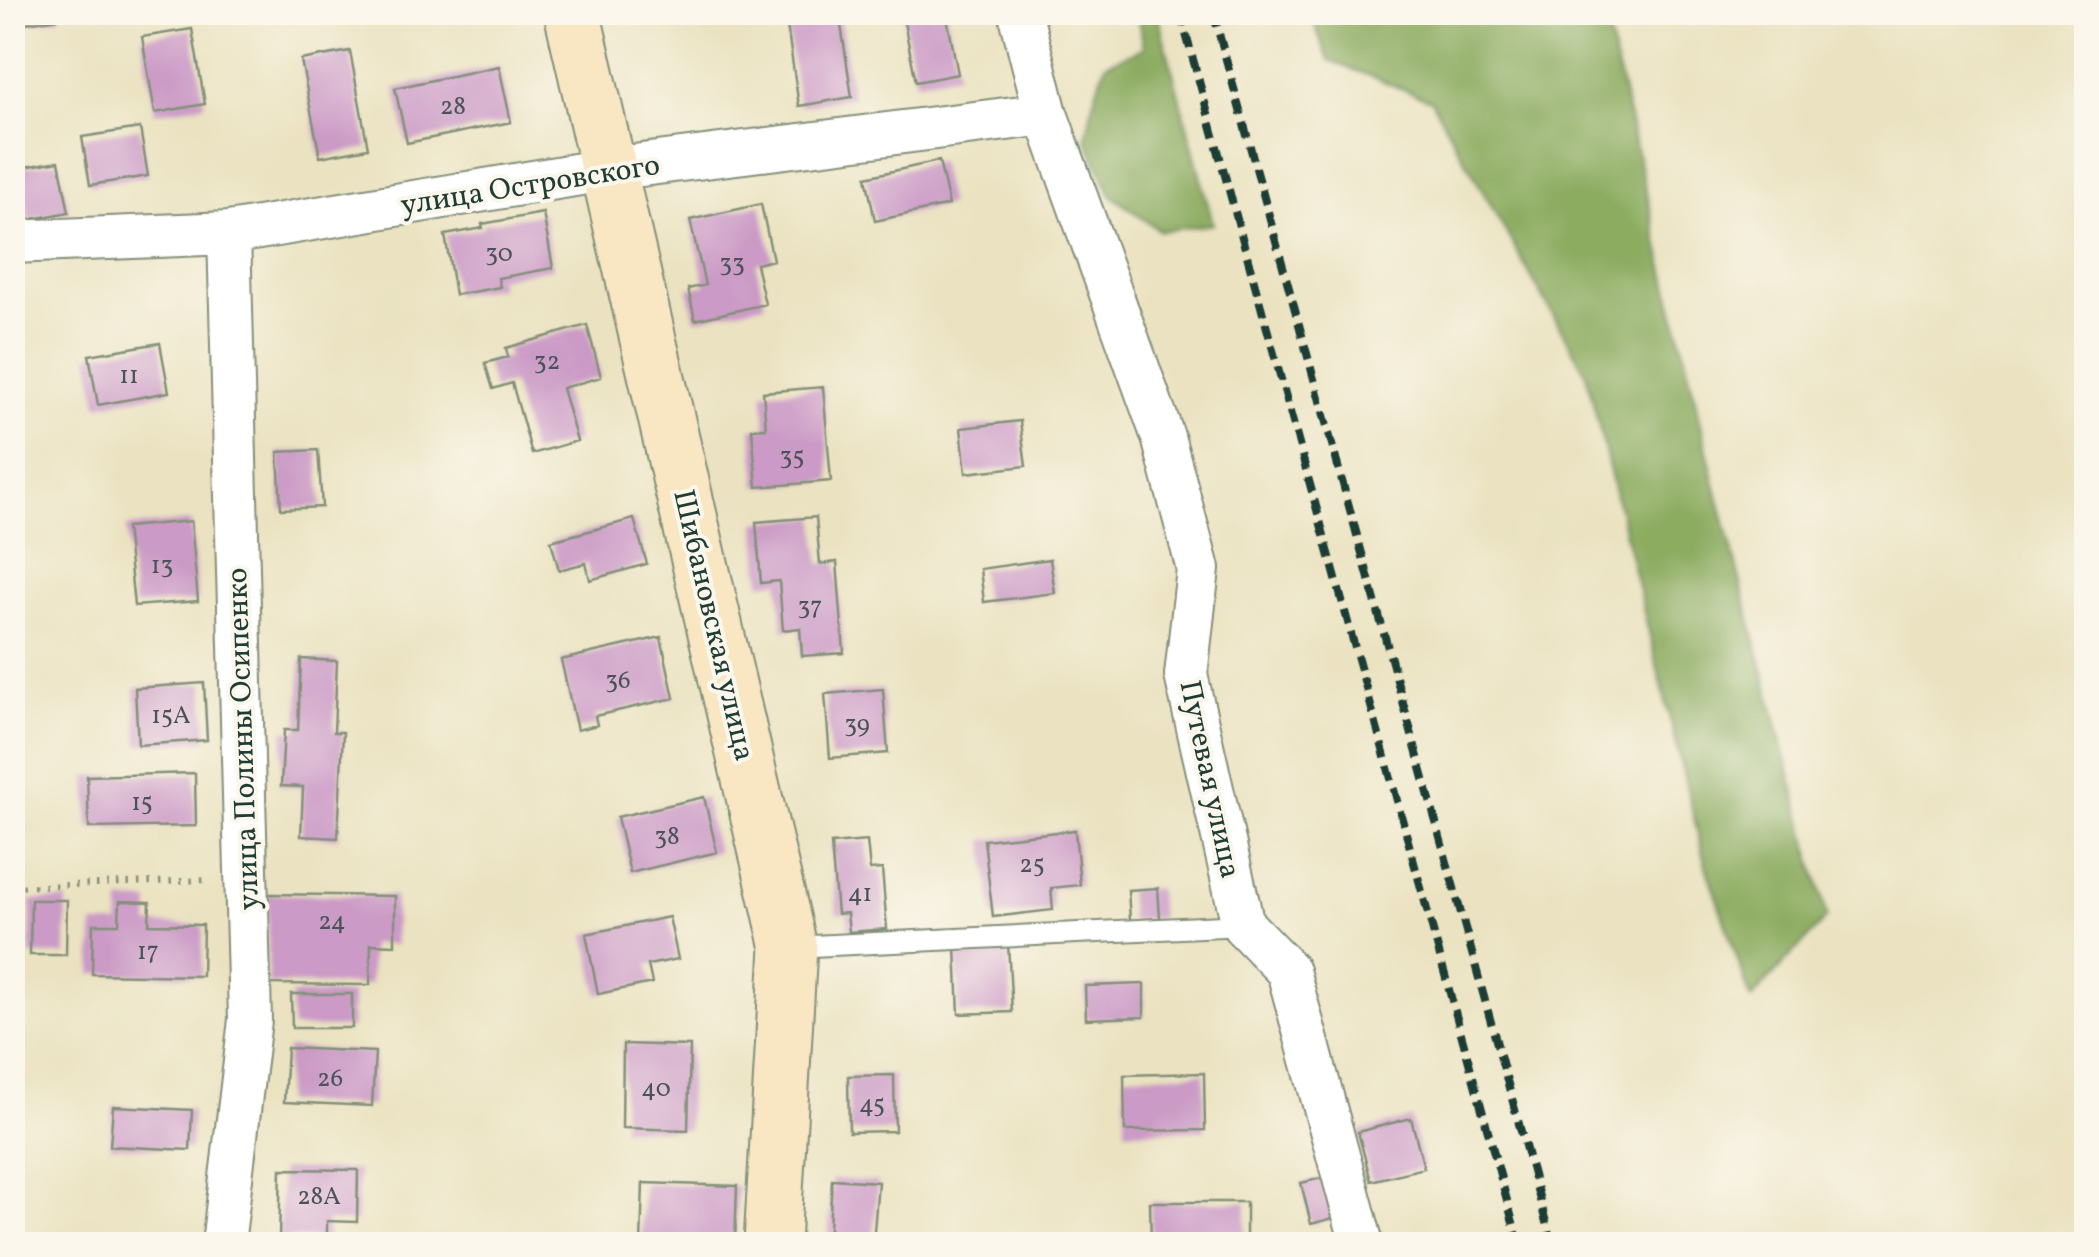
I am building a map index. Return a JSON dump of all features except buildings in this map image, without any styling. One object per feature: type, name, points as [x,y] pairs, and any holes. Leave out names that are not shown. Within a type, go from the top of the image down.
[{"type":"street","name":"Шибановская улица","points":[[572,12],[789,947],[772,1244]]},
{"type":"street","name":"Путевая улица","points":[[1020,12],[1046,114],[1162,437],[1198,569],[1186,675],[1243,924]]},
{"type":"street","name":"улица Островского","points":[[12,242],[229,233],[610,169],[1046,114]]},
{"type":"street","name":"улица Полины Осипенко","points":[[223,1244],[250,1020],[229,233]]},
{"type":"street","points":[[1243,924],[1288,971],[1362,1244]]},
{"type":"lane","points":[[789,947],[1243,924]]},
{"type":"path","points":[[12,887],[246,879]]},
{"type":"green space","points":[[1133,13],[1157,13],[1213,224],[1160,231],[1111,195],[1086,138],[1106,64],[1144,48],[1138,14]]},
{"type":"green space","points":[[1310,13],[1604,13],[1715,484],[1827,917],[1751,999],[1705,863],[1586,373],[1431,100],[1329,60]]},
{"type":"railway","points":[[1180,12],[1519,1244]]},
{"type":"railway","points":[[1213,12],[1552,1244]]}]
